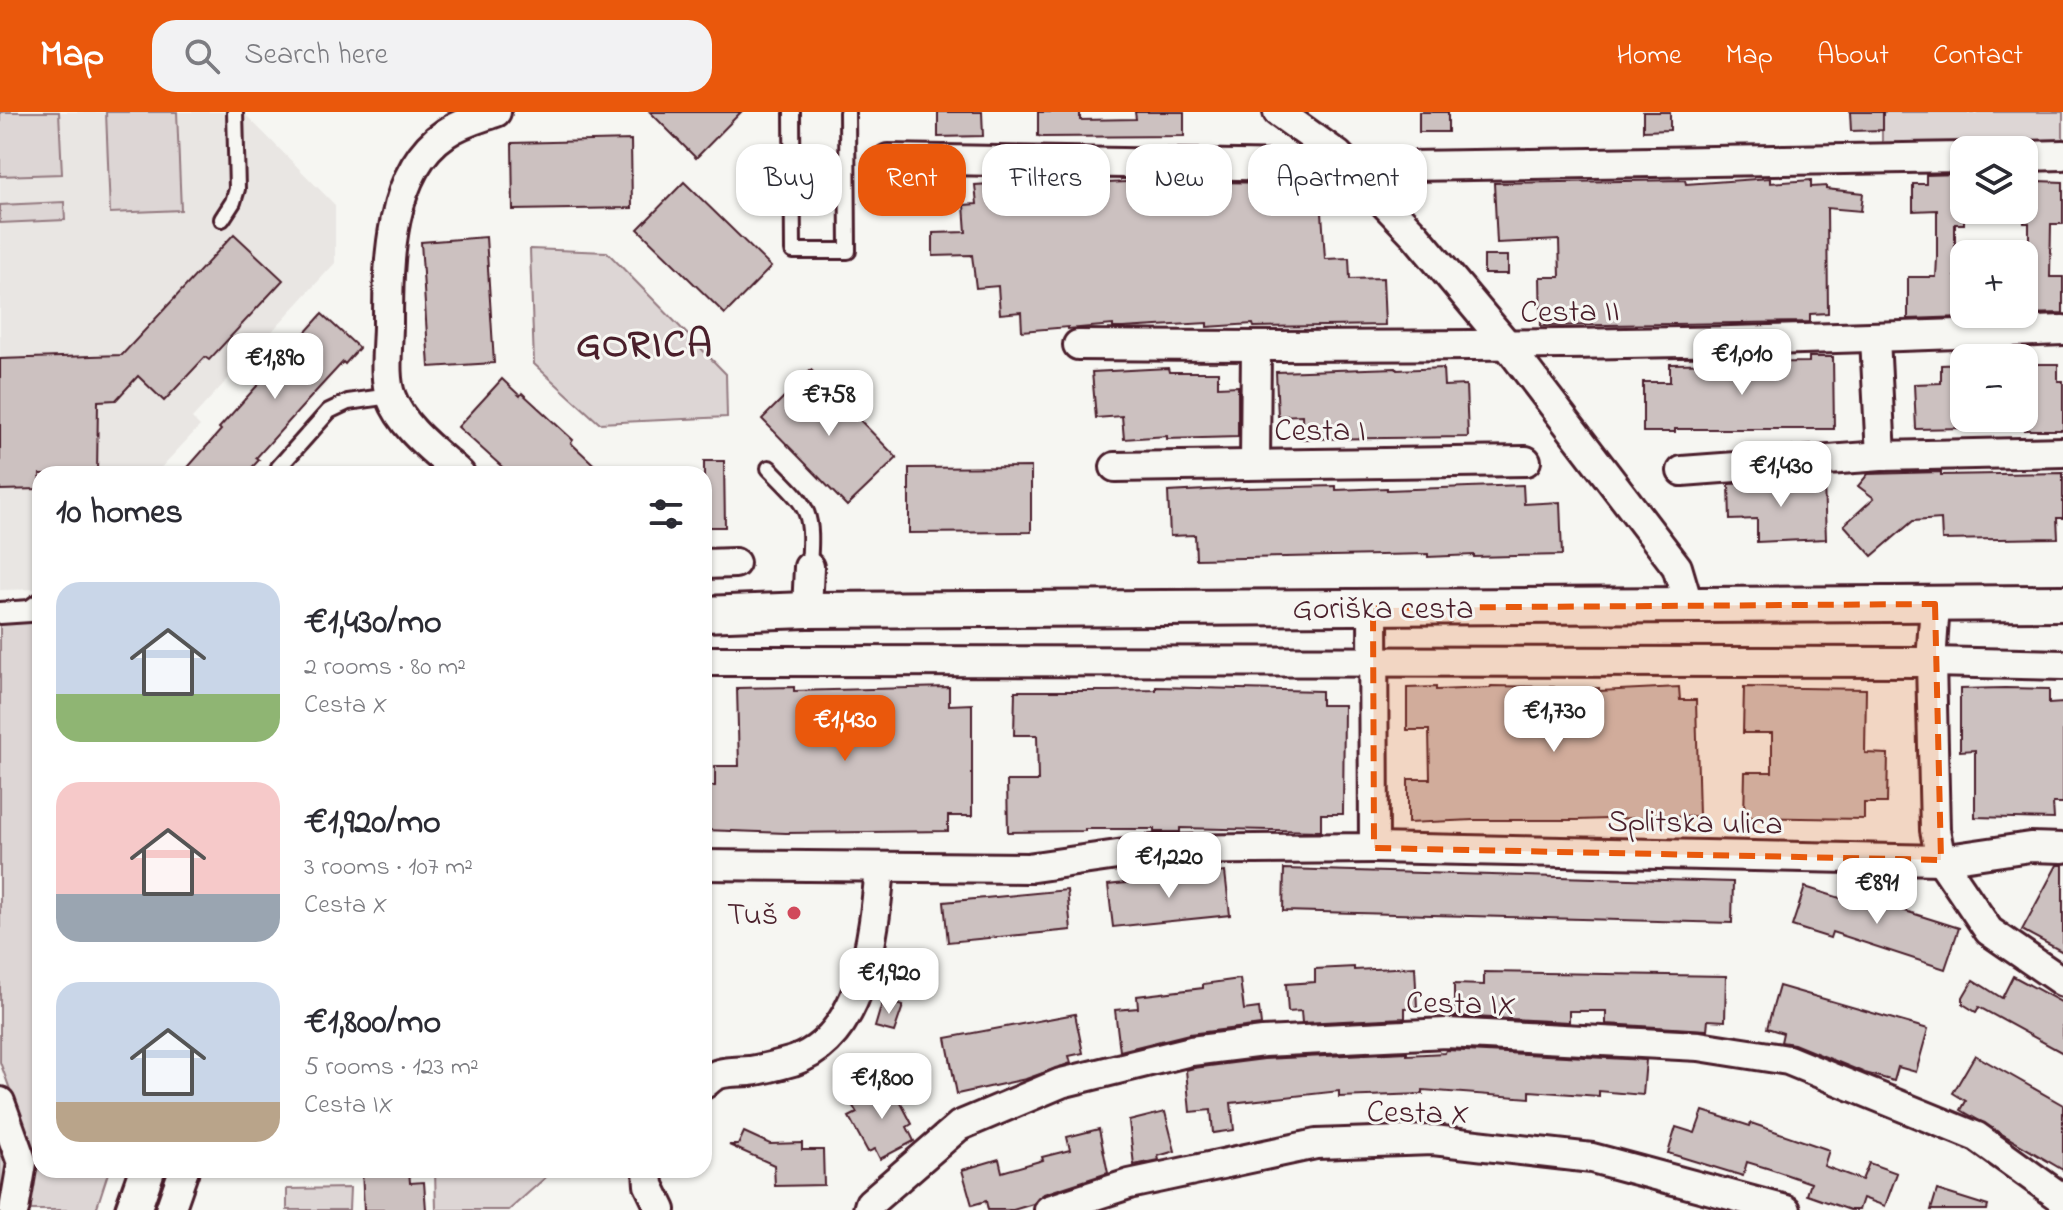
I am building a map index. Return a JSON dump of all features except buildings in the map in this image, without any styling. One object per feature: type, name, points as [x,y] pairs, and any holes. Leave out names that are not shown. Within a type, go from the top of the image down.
[{"type":"street","points":[[451,466],[416,434],[390,396],[388,279],[392,233],[404,191],[417,161],[443,135],[464,122],[496,112]]},
{"type":"street","points":[[1278,112],[1323,144]]},
{"type":"street","points":[[2038,156],[2063,155]]},
{"type":"street","points":[[1427,166],[1950,157]]},
{"type":"street","points":[[966,160],[1248,165]]},
{"type":"street","points":[[1396,216],[1508,346],[1677,567],[1688,604]]},
{"type":"street","name":"Cesta II","points":[[1078,345],[1508,346],[1875,338],[2063,330]]},
{"type":"street","points":[[1875,338],[1881,456]]},
{"type":"street","points":[[1255,463],[1256,347]]},
{"type":"street","points":[[1682,471],[1881,456],[2063,452]]},
{"type":"street","name":"Cesta I","points":[[1115,467],[1526,461]]},
{"type":"street","points":[[712,564],[735,563]]},
{"type":"street","points":[[807,610],[809,567]]},
{"type":"street","name":"Goriška cesta","points":[[712,614],[807,610],[2063,603]]},
{"type":"street","points":[[1935,604],[1931,662],[1935,830],[1941,860],[1989,931],[2063,982]]},
{"type":"street","points":[[1373,608],[1374,848]]},
{"type":"street","points":[[0,613],[32,610]]},
{"type":"street","points":[[712,661],[1931,662],[2063,665]]},
{"type":"street","name":"Splitska ulica","points":[[712,865],[1027,868],[1152,850],[1374,848],[1941,860],[2030,847],[2063,848]]},
{"type":"street","points":[[712,1078],[717,1074],[753,1071],[796,1060],[826,1042],[840,1024],[858,989],[874,932],[880,868]]},
{"type":"street","name":"Cesta IX","points":[[868,1210],[870,1203],[959,1126],[1061,1083],[1191,1051],[1263,1042],[1446,1033],[1699,1046],[1788,1060],[1977,1137],[2063,1199]]},
{"type":"street","points":[[0,1102],[22,1163],[14,1210]]},
{"type":"street","name":"Cesta X","points":[[1049,1210],[1129,1184],[1316,1144],[1433,1140],[1592,1158],[1786,1210]]},
{"type":"street","points":[[133,1210],[144,1178]]},
{"type":"street","points":[[170,1210],[181,1178]]},
{"type":"street","points":[[649,1178],[661,1210]]},
{"type":"lane","points":[[222,219],[237,189],[235,112]]},
{"type":"lane","points":[[792,112],[793,251],[848,251],[847,112]]},
{"type":"lane","points":[[286,466],[329,411],[348,402],[390,396]]},
{"type":"lane","points":[[769,468],[804,504],[812,528],[809,567]]},
{"type":"highlighted area","points":[[1935,604],[1941,860],[1374,848],[1373,608]]},
{"type":"shaded area","points":[[0,112],[243,112],[335,205],[335,263],[192,418],[200,426],[162,466],[32,466],[32,589],[0,590]]},
{"type":"shaded area","points":[[0,112],[59,112],[62,174],[0,176]]},
{"type":"shaded area","points":[[106,112],[177,112],[181,210],[110,213]]},
{"type":"shaded area","points":[[1882,112],[2063,112],[2063,148],[2038,147],[2038,136],[1950,136],[1950,145],[1882,143]]},
{"type":"shaded area","points":[[64,202],[65,220],[0,223],[0,205]]},
{"type":"shaded area","points":[[530,249],[607,252],[726,374],[727,417],[599,423],[534,364]]},
{"type":"shaded area","points":[[0,616],[32,617],[32,1178],[106,1178],[96,1210],[31,1210],[26,1133],[0,1062]]},
{"type":"shaded area","points":[[0,1113],[9,1166],[10,1210],[0,1210]]},
{"type":"shaded area","points":[[435,1178],[545,1178],[509,1210],[436,1210]]},
{"type":"shaded area","points":[[350,1188],[349,1210],[287,1210],[287,1189]]},
{"type":"place","name":"Tuš","points":[[794,913]]},
{"type":"district","name":"GORICA","points":[[645,342]]}]
